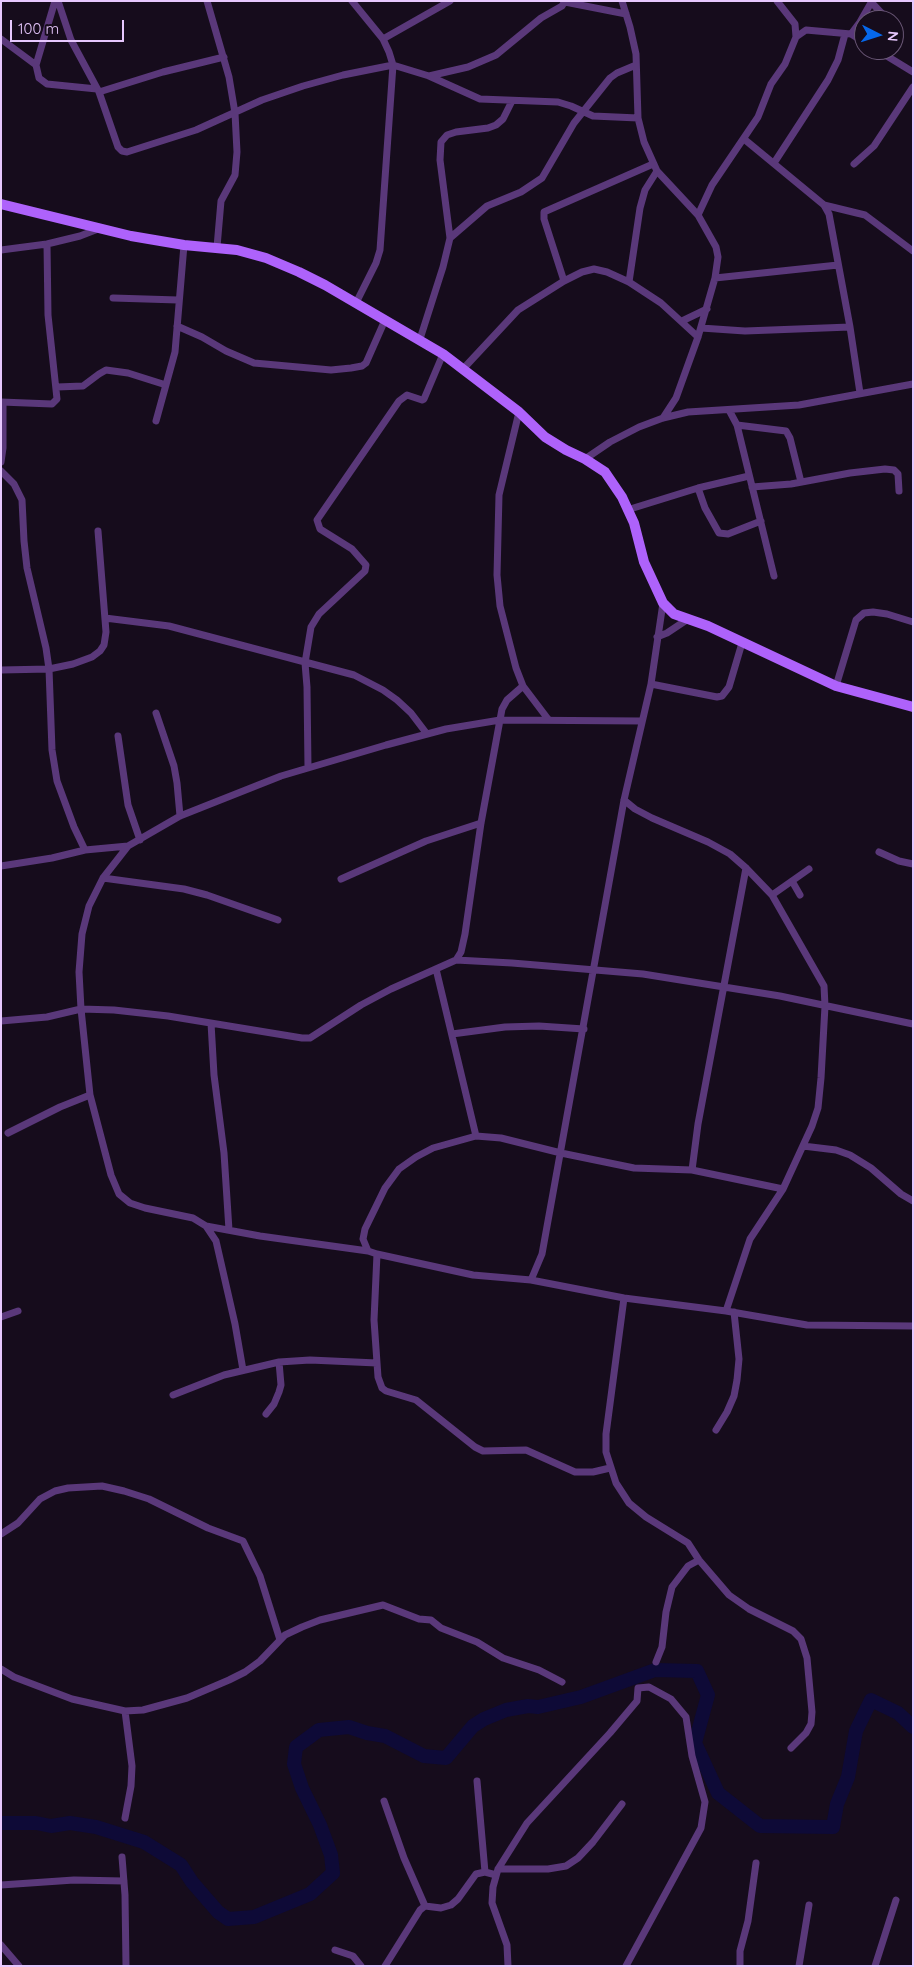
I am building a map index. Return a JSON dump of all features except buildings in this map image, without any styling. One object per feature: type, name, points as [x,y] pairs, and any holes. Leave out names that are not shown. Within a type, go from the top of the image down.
[{"type":"street","points":[[56,1],[36,65],[39,78],[47,84],[98,90],[224,57]]},
{"type":"street","points":[[56,1],[71,40],[98,90],[118,147],[122,151],[127,152],[196,130],[262,100],[303,86],[343,75],[393,66],[429,76],[480,99],[558,102],[603,118],[638,118]]},
{"type":"street","points":[[207,1],[224,57],[235,113],[236,170],[234,178],[220,201],[217,247]]},
{"type":"street","points":[[352,1],[383,39],[393,66],[380,250],[376,263],[356,303]]},
{"type":"street","points":[[383,39],[450,1]]},
{"type":"street","points":[[622,1],[634,43],[638,118],[652,164],[698,215],[716,247],[718,257],[716,278],[698,337],[676,398],[663,418]]},
{"type":"street","points":[[777,1],[795,24],[806,30],[848,34],[854,37]]},
{"type":"street","points":[[429,76],[468,67],[496,55],[541,18],[558,9],[565,2],[626,14]]},
{"type":"street","points":[[774,163],[828,80],[848,34],[860,22],[872,2]]},
{"type":"street","points":[[698,215],[712,185],[758,118],[772,84],[785,64],[796,37],[795,24]]},
{"type":"street","points":[[796,37],[806,30]]},
{"type":"street","points":[[1,40],[36,65]]},
{"type":"street","points":[[895,60],[913,72]]},
{"type":"street","points":[[450,238],[488,206],[521,192],[542,178],[564,138],[610,78],[624,69],[636,65]]},
{"type":"street","points":[[854,164],[874,146],[913,87]]},
{"type":"street","points":[[420,339],[443,267],[450,238],[440,160],[441,142],[448,135],[496,125],[503,119],[512,101]]},
{"type":"street","points":[[744,139],[824,205],[865,214],[913,251]]},
{"type":"street","points":[[564,281],[544,219],[544,212],[652,164]]},
{"type":"street","points":[[629,282],[640,208],[645,190],[657,171]]},
{"type":"street","points":[[1,204],[98,229],[184,245],[217,247],[252,254],[300,272],[420,339],[443,354],[519,412],[546,437],[605,472],[628,510],[638,534],[644,562],[663,603],[674,614],[836,686],[913,707]]},
{"type":"street","points":[[824,205],[832,227],[860,392]]},
{"type":"street","points":[[1,250],[47,244],[80,236],[98,229]]},
{"type":"street","points":[[1,462],[3,448],[2,402],[52,404],[57,399],[48,315],[47,244]]},
{"type":"street","points":[[156,421],[175,352],[184,245]]},
{"type":"street","points":[[716,278],[838,266]]},
{"type":"street","points":[[463,369],[518,310],[564,281],[582,272],[594,269],[607,272],[629,282],[661,303],[698,337]]},
{"type":"street","points":[[113,298],[178,300]]},
{"type":"street","points":[[682,321],[707,308]]},
{"type":"street","points":[[177,326],[254,364],[331,370],[362,366],[366,363],[385,320]]},
{"type":"street","points":[[701,328],[745,331],[850,327]]},
{"type":"street","points":[[308,768],[305,663],[311,627],[319,614],[365,571],[366,565],[352,549],[320,528],[317,520],[398,401],[407,395],[424,399],[443,354]]},
{"type":"street","points":[[57,387],[83,386],[106,370],[128,373],[166,385]]},
{"type":"street","points":[[586,459],[610,442],[639,427],[663,418],[688,412],[799,405],[860,392],[913,384]]},
{"type":"street","points":[[729,410],[736,425],[774,576]]},
{"type":"street","points":[[519,412],[499,495],[497,575],[500,606],[516,668],[524,686],[548,719]]},
{"type":"street","points":[[736,425],[786,431],[790,438],[801,482]]},
{"type":"street","points":[[752,487],[801,482],[858,472],[894,470],[898,474],[900,491]]},
{"type":"street","points":[[1,472],[14,484],[22,500],[24,541],[28,568],[46,648],[52,750],[57,781],[74,827],[85,850]]},
{"type":"street","points":[[628,510],[698,488],[749,476]]},
{"type":"street","points":[[698,488],[705,508],[719,533],[728,534],[760,521]]},
{"type":"street","points":[[1,670],[48,669],[73,664],[92,657],[100,651],[105,639],[105,618],[98,531]]},
{"type":"street","points":[[531,1280],[542,1254],[624,800],[651,684],[663,603]]},
{"type":"street","points":[[836,686],[856,620],[864,613],[887,614],[913,622]]},
{"type":"street","points":[[105,618],[169,626],[196,632],[248,648],[294,658],[305,663],[354,675],[376,686],[397,700],[411,713],[427,734]]},
{"type":"street","points":[[657,637],[667,633],[688,619]]},
{"type":"street","points":[[651,684],[722,696],[729,687],[742,643]]},
{"type":"street","points":[[456,960],[461,952],[465,934],[481,823],[500,720],[507,700],[524,686]]},
{"type":"street","points":[[156,713],[174,766],[180,816]]},
{"type":"street","points":[[1,866],[52,858],[85,850],[128,846],[180,816],[281,776],[427,734],[473,723],[500,720],[548,719],[642,721]]},
{"type":"street","points":[[118,736],[128,806],[140,840]]},
{"type":"street","points":[[624,800],[635,809],[652,818],[708,842],[730,854],[746,868],[772,895],[820,977],[825,993],[826,1006],[818,1108],[812,1126],[783,1189],[750,1239],[726,1310]]},
{"type":"street","points":[[341,879],[426,841],[481,823]]},
{"type":"street","points":[[128,846],[102,878],[89,906],[82,934],[79,972],[90,1095],[111,1175],[120,1194],[130,1203],[193,1218],[206,1226],[260,1236],[368,1251],[473,1275],[531,1280],[624,1298],[726,1310],[807,1325],[913,1326]]},
{"type":"street","points":[[879,852],[898,862],[913,864]]},
{"type":"street","points":[[692,1170],[698,1124],[746,868]]},
{"type":"street","points":[[772,895],[809,869]]},
{"type":"street","points":[[102,878],[184,889],[207,895],[278,920]]},
{"type":"street","points":[[792,881],[800,895]]},
{"type":"street","points":[[1,1021],[47,1017],[81,1009],[159,1015],[310,1038],[361,1005],[391,989],[456,960],[643,974],[780,996],[913,1024]]},
{"type":"street","points":[[436,969],[476,1136]]},
{"type":"street","points":[[211,1023],[214,1075],[224,1153],[229,1230]]},
{"type":"street","points":[[452,1034],[504,1027],[539,1026],[584,1029]]},
{"type":"street","points":[[8,1133],[60,1107],[90,1095]]},
{"type":"street","points":[[368,1251],[363,1239],[365,1229],[385,1188],[399,1169],[433,1148],[476,1136],[501,1138],[560,1154],[634,1168],[692,1170],[783,1189]]},
{"type":"street","points":[[803,1146],[836,1150],[850,1156],[871,1168],[902,1194],[913,1200]]},
{"type":"street","points":[[206,1226],[216,1241],[235,1324],[243,1370]]},
{"type":"street","points":[[377,1254],[374,1320],[377,1364],[382,1388],[416,1400],[475,1447],[483,1451],[526,1450],[575,1472],[593,1472],[610,1468]]},
{"type":"street","points":[[624,1298],[606,1434],[606,1452],[610,1468],[616,1483],[629,1502],[646,1517],[688,1544],[729,1595],[749,1609],[793,1631],[801,1639],[807,1658],[812,1712],[811,1724],[806,1733],[791,1748]]},
{"type":"street","points":[[1,1317],[18,1311]]},
{"type":"street","points":[[716,1430],[734,1396],[737,1380],[739,1360],[734,1312]]},
{"type":"street","points":[[174,1396],[193,1387],[243,1370],[279,1362],[310,1360],[377,1364]]},
{"type":"street","points":[[266,1414],[274,1404],[281,1385],[279,1362]]},
{"type":"street","points":[[1,1534],[18,1523],[40,1499],[55,1491],[68,1488],[102,1486],[149,1499],[208,1528],[243,1541],[260,1576],[280,1640]]},
{"type":"street","points":[[656,1662],[662,1647],[666,1612],[672,1587],[688,1566],[699,1560]]},
{"type":"street","points":[[1,1668],[14,1677],[81,1702],[125,1711],[142,1710],[179,1700],[245,1672],[280,1640],[302,1627],[320,1620],[383,1605],[419,1619],[431,1620],[441,1628],[477,1642],[503,1658],[539,1670],[562,1682]]},
{"type":"street","points":[[508,1966],[507,1945],[492,1903],[493,1886],[497,1872],[527,1823],[637,1701],[638,1688],[649,1687],[671,1699],[686,1717],[692,1756],[705,1802],[701,1828],[626,1966]]},
{"type":"street","points":[[125,1711],[132,1766],[131,1786],[125,1818]]},
{"type":"street","points":[[477,1781],[486,1872]]},
{"type":"street","points":[[384,1801],[404,1858],[426,1906]]},
{"type":"street","points":[[385,1966],[420,1910],[426,1906],[441,1908],[451,1905],[458,1899],[476,1874],[566,1866],[578,1858],[593,1842],[622,1804]]},
{"type":"street","points":[[122,1857],[126,1966]]},
{"type":"street","points":[[740,1966],[740,1950],[748,1921],[756,1864]]},
{"type":"street","points":[[1,1885],[74,1880],[124,1881]]},
{"type":"street","points":[[875,1966],[896,1900]]},
{"type":"street","points":[[799,1966],[809,1905]]},
{"type":"street","points":[[1,1945],[19,1966]]},
{"type":"street","points":[[335,1950],[354,1956],[361,1966]]},
{"type":"waterway","points":[[1,1823],[36,1823],[51,1826],[70,1823],[96,1827],[144,1842],[181,1865],[192,1882],[218,1912],[228,1919],[254,1917],[310,1894],[333,1873],[331,1855],[320,1825],[302,1788],[294,1764],[296,1747],[319,1730],[349,1727],[385,1736],[424,1756],[446,1758],[473,1726],[506,1710],[528,1706],[538,1707],[581,1697],[655,1670],[697,1671],[708,1695],[695,1743],[718,1793],[760,1826],[833,1827],[837,1804],[848,1777],[856,1731],[871,1700],[898,1713],[913,1727]]}]
